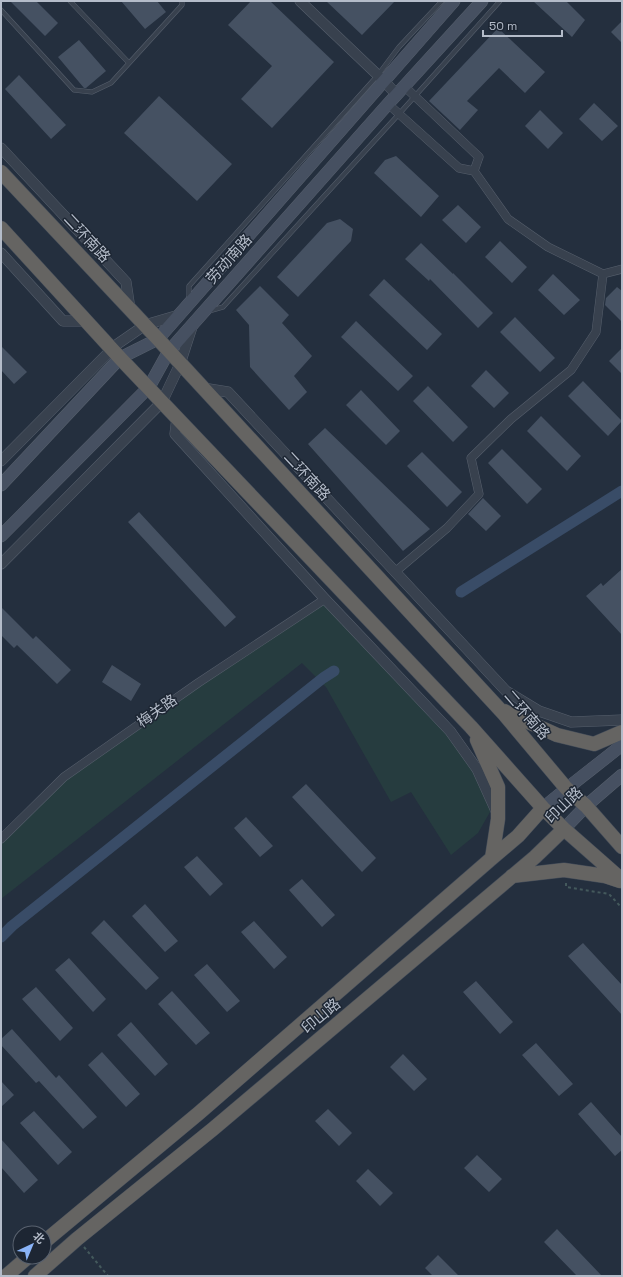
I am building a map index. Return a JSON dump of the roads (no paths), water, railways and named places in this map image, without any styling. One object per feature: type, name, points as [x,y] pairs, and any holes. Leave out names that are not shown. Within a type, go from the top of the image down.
[{"type":"highway","name":"二环南路","points":[[1,172],[158,339],[499,709],[566,788],[586,806],[622,846]]},
{"type":"highway","points":[[1,228],[177,418],[471,727],[543,808],[622,881]]},
{"type":"highway","points":[[499,709],[557,735],[594,744],[622,732]]},
{"type":"highway","points":[[471,727],[498,787],[498,814],[492,858]]},
{"type":"highway","name":"印山路","points":[[52,1235],[199,1113],[518,836],[543,808]]},
{"type":"highway","name":"印山路","points":[[35,1276],[77,1239],[213,1129],[535,857],[564,829]]},
{"type":"highway","points":[[512,876],[564,870],[605,876],[622,881]]},
{"type":"highway","points":[[6,1276],[19,1265]]},
{"type":"main road","name":"劳动南路","points":[[1,485],[116,353],[158,339],[189,305],[381,78],[454,1]]},
{"type":"main road","name":"劳动南路","points":[[1,536],[149,387],[168,351],[400,90],[482,1]]},
{"type":"main road","name":"印山路","points":[[543,808],[566,788],[587,774],[622,745]]},
{"type":"main road","name":"印山路","points":[[564,829],[586,806],[622,775]]},
{"type":"street","points":[[300,1],[381,78],[400,90],[415,95],[479,157],[474,171]]},
{"type":"street","points":[[388,104],[459,168],[474,171],[508,219],[548,247],[604,274],[622,269]]},
{"type":"street","points":[[1,148],[126,282],[130,309]]},
{"type":"street","points":[[1,253],[63,321],[86,321]]},
{"type":"street","points":[[395,572],[447,528],[479,494],[471,458],[511,419],[571,370],[596,332],[604,274]]},
{"type":"street","points":[[1,461],[145,325],[179,315]]},
{"type":"street","points":[[1,564],[162,402],[180,364],[193,324]]},
{"type":"street","points":[[202,388],[228,392],[506,691],[539,711],[571,722],[622,720]]},
{"type":"street","points":[[177,418],[175,434],[325,599],[450,731],[477,769],[498,814]]},
{"type":"street","name":"梅关路","points":[[1,838],[64,777],[198,682],[325,599]]},
{"type":"lane","points":[[70,1],[129,63]]},
{"type":"lane","points":[[1,10],[74,90],[92,92],[111,83],[182,5],[182,1]]},
{"type":"lane","points":[[381,78],[399,47],[442,1]]},
{"type":"lane","points":[[202,313],[222,307],[399,114],[500,1]]},
{"type":"waterway","points":[[461,592],[622,491]]},
{"type":"waterway","points":[[1,937],[12,926],[323,678],[334,671]]}]
